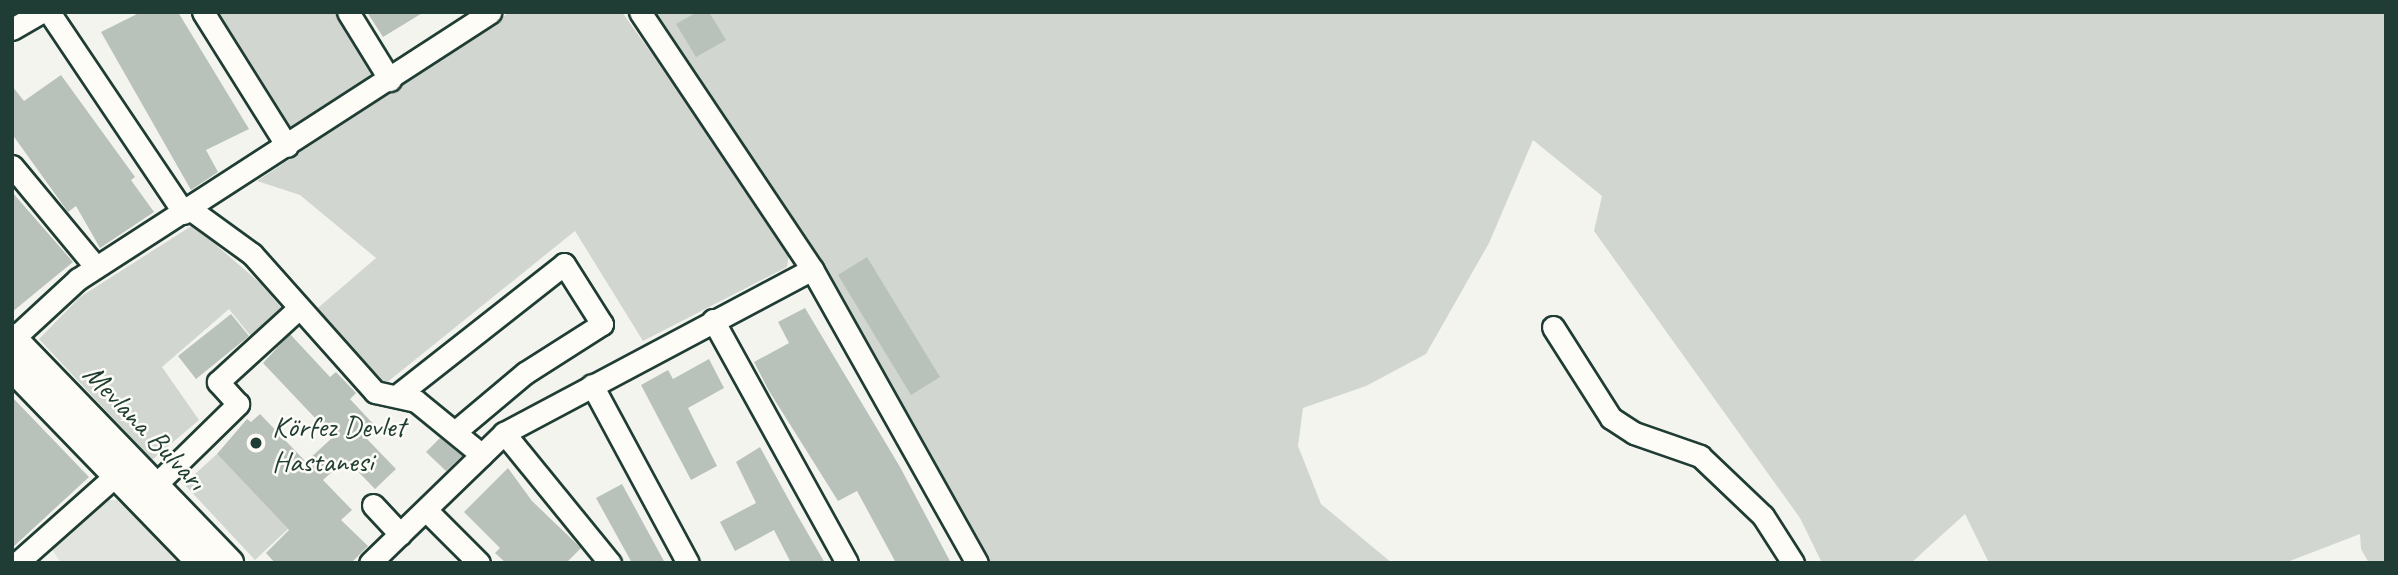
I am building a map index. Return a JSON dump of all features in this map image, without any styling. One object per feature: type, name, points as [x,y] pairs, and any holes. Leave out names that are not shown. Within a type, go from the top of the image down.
[{"type":"main road","name":"Mevlana Bulvarı","points":[[13,337],[148,492],[201,563]]},
{"type":"main road","name":"Mevlana Bulvarı","points":[[12,368],[116,475],[148,492],[230,563]]},
{"type":"street","points":[[12,29],[41,12]]},
{"type":"street","points":[[49,12],[187,211],[252,254],[375,393],[399,394],[416,401],[457,430],[482,455]]},
{"type":"street","points":[[203,12],[287,146]]},
{"type":"street","points":[[348,12],[390,79]]},
{"type":"street","points":[[13,337],[63,290],[96,267],[187,211],[490,12]]},
{"type":"street","points":[[640,12],[812,268],[977,563]]},
{"type":"street","points":[[12,166],[96,267]]},
{"type":"street","points":[[399,394],[564,264],[602,324],[526,373],[457,430]]},
{"type":"street","points":[[370,563],[504,433],[812,268]]},
{"type":"street","points":[[148,492],[238,404],[218,382],[299,308]]},
{"type":"street","points":[[713,320],[847,563]]},
{"type":"street","points":[[1553,327],[1612,418],[1634,433],[1700,456],[1763,516],[1793,563]]},
{"type":"street","points":[[593,385],[688,563]]},
{"type":"street","points":[[504,433],[610,563]]},
{"type":"street","points":[[17,563],[42,554],[116,475]]},
{"type":"street","points":[[373,505],[400,534]]},
{"type":"street","points":[[426,510],[479,563]]},
{"type":"shaded area","points":[[203,12],[348,12],[390,80],[287,146]]},
{"type":"shaded area","points":[[510,12],[622,12],[790,247],[787,267],[643,341],[575,231],[385,384],[312,313],[376,258],[300,195],[257,181]]},
{"type":"shaded area","points":[[652,12],[2386,12],[2386,563],[2369,563],[2361,549],[2360,534],[2285,563],[1989,563],[1965,514],[1911,563],[1822,563],[1800,518],[1594,231],[1602,196],[1533,140],[1489,243],[1426,354],[1366,386],[1303,408],[1298,446],[1321,504],[1392,563],[988,563],[824,264]]},
{"type":"shaded area","points":[[193,225],[260,283],[284,311],[253,339],[229,309],[162,367],[199,420],[152,460],[39,339],[80,297]]},
{"type":"shaded area","points":[[217,454],[288,529],[255,560],[184,484]]},
{"type":"shaded area","points":[[103,500],[122,500],[181,563],[61,563],[51,548]]},
{"type":"building","points":[[141,12],[178,12],[249,129],[206,150],[218,172],[191,190],[101,32]]},
{"type":"building","points":[[367,12],[424,12],[383,37]]},
{"type":"building","points":[[697,12],[709,12],[726,40],[696,57],[676,24]]},
{"type":"building","points":[[61,75],[135,177],[131,180],[154,212],[100,248],[76,206],[68,212],[12,134],[12,86],[24,101]]},
{"type":"building","points":[[12,192],[73,262],[12,312]]},
{"type":"building","points":[[867,257],[940,377],[911,395],[838,275]]},
{"type":"building","points":[[805,308],[900,467],[951,563],[896,563],[857,491],[838,501],[769,391],[754,362],[789,343],[778,322]]},
{"type":"building","points":[[231,314],[249,336],[196,379],[178,356]]},
{"type":"building","name":"Körfez Devlet Hastanesi","points":[[290,334],[330,377],[336,372],[356,393],[350,399],[378,429],[367,439],[396,469],[375,489],[346,459],[323,480],[352,510],[341,520],[368,546],[351,563],[275,563],[266,553],[289,530],[217,454],[247,419],[251,422],[260,414],[306,462],[333,437],[263,363]]},
{"type":"building","points":[[709,359],[724,388],[688,408],[717,466],[691,480],[641,385],[668,370],[673,379]]},
{"type":"building","points":[[12,397],[89,477],[12,548]]},
{"type":"building","points":[[440,438],[462,456],[446,471],[426,452]]},
{"type":"building","points":[[760,447],[825,563],[791,563],[774,530],[735,551],[720,522],[756,503],[736,462]]},
{"type":"building","points":[[508,468],[532,501],[581,548],[566,563],[506,563],[495,553],[500,548],[464,512]]},
{"type":"building","points":[[622,484],[665,563],[632,563],[596,498]]},
{"type":"place","name":"Körfez Devlet Hastanesi","points":[[256,443]]}]
